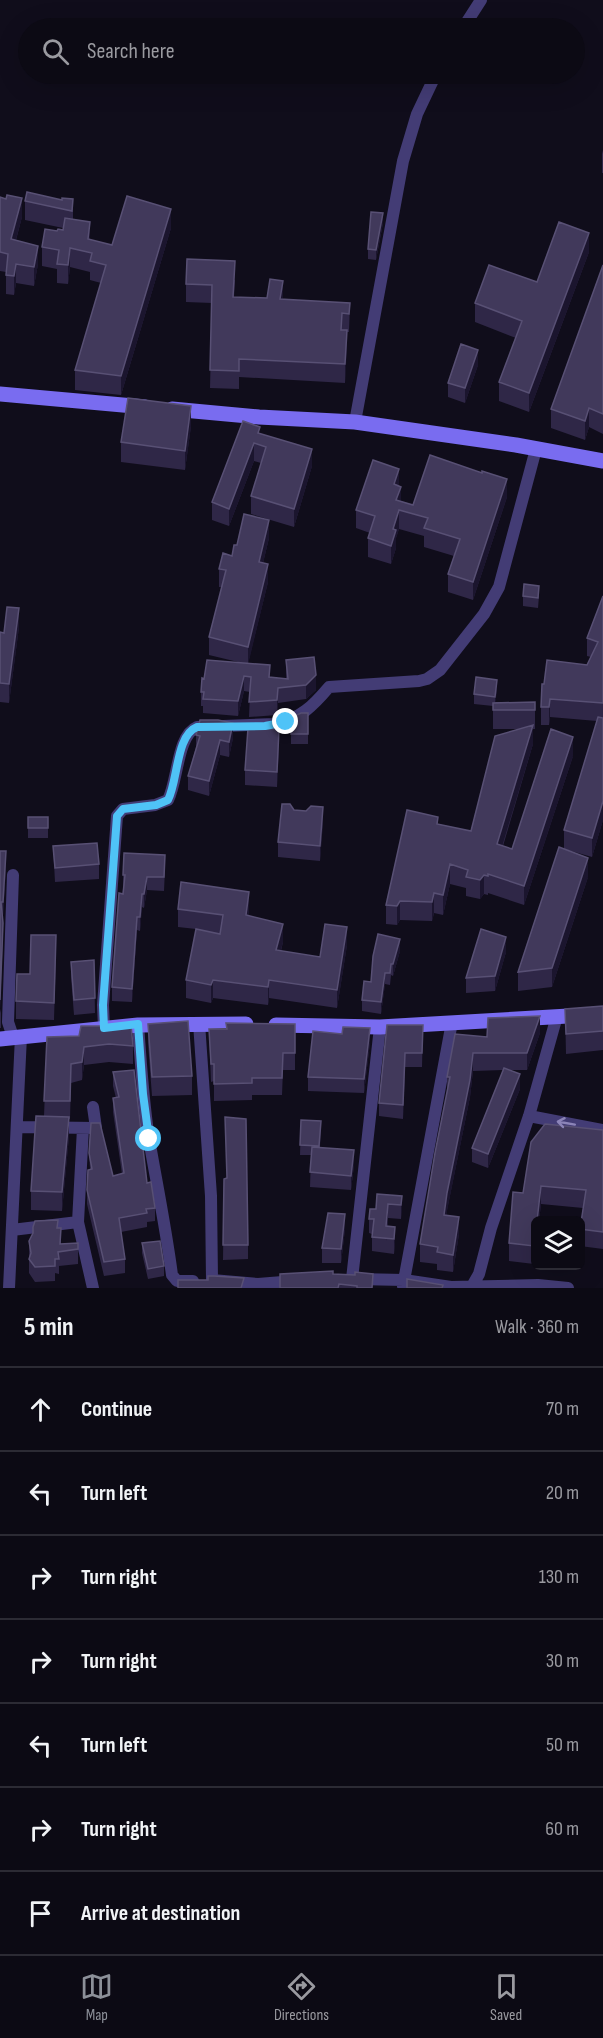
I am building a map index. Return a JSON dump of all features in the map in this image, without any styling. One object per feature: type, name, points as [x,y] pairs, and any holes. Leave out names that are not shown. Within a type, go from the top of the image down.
[{"type":"street","points":[[469,18],[481,0]]},
{"type":"street","points":[[355,422],[403,161],[417,114],[431,84]]},
{"type":"street","points":[[0,394],[259,417],[355,422],[603,461]]},
{"type":"street","points":[[104,1028],[103,1005],[115,839],[117,816],[120,811],[161,804],[168,800],[185,738],[197,727],[286,722],[312,707],[329,687],[419,681],[427,679],[440,670],[484,614],[499,587],[536,449]]},
{"type":"street","points":[[9,1288],[17,1127],[12,1037],[8,1022],[13,875]]},
{"type":"street","points":[[12,1037],[138,1024],[380,1027],[603,1014]]},
{"type":"street","points":[[472,1287],[479,1274],[490,1228],[530,1131],[529,1116],[557,1016]]},
{"type":"street","points":[[403,1284],[452,1022]]},
{"type":"street","points":[[199,1023],[211,1196],[212,1280]]},
{"type":"street","points":[[138,1024],[145,1107],[172,1275],[177,1281],[212,1280],[257,1286],[309,1281]]},
{"type":"street","points":[[380,1027],[346,1279],[451,1287],[538,1285],[568,1288]]},
{"type":"street","points":[[17,1127],[96,1128],[93,1107]]},
{"type":"street","points":[[529,1116],[603,1130]]},
{"type":"street","points":[[83,1128],[78,1221],[93,1288]]},
{"type":"street","points":[[576,1138],[603,1140]]},
{"type":"street","points":[[0,1191],[13,1191]]},
{"type":"street","points":[[12,1230],[78,1221]]},
{"type":"building","points":[[27,192],[62,200],[62,198],[73,199],[72,211],[25,201]]},
{"type":"building","points":[[7,195],[22,198],[11,239],[38,246],[34,267],[16,264],[14,276],[6,275],[8,254],[0,252],[0,197],[6,199]]},
{"type":"building","points":[[127,196],[171,209],[121,376],[75,370],[106,265],[90,261],[92,253],[70,248],[68,265],[57,264],[59,250],[42,247],[45,229],[63,230],[65,218],[90,222],[88,239],[112,245]]},
{"type":"building","points":[[371,212],[383,213],[376,250],[368,249]]},
{"type":"building","points":[[559,222],[589,233],[529,393],[499,382],[522,321],[475,303],[489,265],[537,282]]},
{"type":"building","points":[[187,259],[235,261],[233,297],[267,298],[270,279],[283,281],[280,299],[350,303],[349,314],[342,313],[341,330],[347,330],[345,364],[239,359],[239,371],[210,370],[212,285],[186,284]]},
{"type":"building","points":[[603,265],[603,414],[589,408],[585,421],[551,409]]},
{"type":"building","points":[[461,344],[478,350],[465,388],[448,383]]},
{"type":"building","points":[[128,398],[191,406],[185,451],[121,442]]},
{"type":"building","points":[[243,421],[260,427],[258,433],[312,449],[294,509],[251,496],[266,447],[254,443],[229,509],[212,502]]},
{"type":"building","points":[[430,455],[507,479],[473,582],[448,574],[460,539],[424,528],[428,518],[399,510],[391,546],[368,538],[375,516],[356,510],[373,460],[399,469],[394,484],[401,487],[396,500],[413,505]]},
{"type":"building","points":[[244,514],[269,520],[259,562],[268,564],[248,647],[209,637],[226,570],[219,569],[223,553],[232,556]]},
{"type":"building","points":[[524,584],[539,586],[538,598],[523,596]]},
{"type":"building","points":[[603,596],[603,703],[550,699],[549,707],[541,707],[542,684],[544,684],[547,660],[587,665],[598,642],[587,638]]},
{"type":"building","points":[[7,607],[19,608],[9,684],[0,683],[0,632],[4,633]]},
{"type":"building","points":[[314,657],[316,675],[306,685],[278,688],[277,700],[249,702],[251,677],[244,676],[238,701],[203,699],[202,678],[204,679],[207,660],[270,665],[269,677],[288,679],[286,660]]},
{"type":"building","points":[[476,677],[497,680],[495,697],[474,694]]},
{"type":"building","points":[[535,702],[535,710],[493,710],[493,703]]},
{"type":"building","points":[[301,713],[308,713],[308,734],[291,734],[291,718]]},
{"type":"building","points":[[598,717],[603,718],[603,801],[592,838],[564,830]]},
{"type":"building","points":[[200,720],[233,723],[229,742],[220,740],[209,781],[188,776],[200,736],[196,735]]},
{"type":"building","points":[[533,725],[497,844],[512,849],[551,729],[573,737],[524,886],[488,874],[480,880],[466,877],[468,870],[450,864],[443,895],[434,893],[432,902],[400,901],[397,906],[386,905],[407,810],[438,817],[437,824],[471,831],[495,736]]},
{"type":"building","points":[[248,728],[279,729],[277,772],[245,770]]},
{"type":"building","points":[[282,804],[290,804],[294,810],[306,811],[311,806],[323,807],[320,846],[278,842]]},
{"type":"building","points":[[28,817],[48,817],[48,828],[28,828]]},
{"type":"building","points":[[97,843],[99,864],[55,868],[53,846]]},
{"type":"building","points":[[559,847],[588,858],[552,968],[518,972]]},
{"type":"building","points":[[0,851],[6,851],[3,902],[1,902],[3,923],[0,1000]]},
{"type":"building","points":[[124,853],[165,855],[164,877],[147,877],[144,894],[142,894],[140,917],[137,917],[132,989],[112,987],[119,893],[123,894],[125,875],[123,875]]},
{"type":"building","points":[[181,882],[249,892],[246,915],[283,924],[276,950],[320,957],[325,924],[347,927],[337,990],[269,980],[268,987],[213,980],[211,985],[186,980],[196,929],[220,934],[223,915],[178,909]]},
{"type":"building","points":[[481,929],[506,937],[495,976],[466,978]]},
{"type":"building","points":[[378,934],[400,939],[390,973],[385,973],[381,1002],[362,1000],[364,981],[371,982]]},
{"type":"building","points":[[31,935],[56,935],[54,1003],[16,1001],[17,974],[30,974]]},
{"type":"building","points":[[94,960],[95,998],[74,1000],[71,962]]},
{"type":"building","points":[[603,1006],[603,1031],[566,1034],[565,1009]]},
{"type":"building","points":[[540,1016],[527,1053],[473,1053],[470,1080],[444,1215],[459,1217],[453,1255],[437,1252],[438,1247],[420,1244],[450,1077],[447,1077],[455,1034],[487,1037],[488,1018]]},
{"type":"building","points":[[188,1021],[192,1076],[152,1077],[148,1024]]},
{"type":"building","points":[[226,1023],[295,1024],[295,1053],[283,1053],[282,1078],[252,1078],[252,1083],[214,1084],[214,1064],[211,1064],[209,1029],[227,1029]]},
{"type":"building","points":[[115,1024],[131,1025],[133,1046],[109,1044],[84,1047],[82,1062],[71,1064],[70,1101],[44,1101],[47,1037],[79,1036],[81,1026],[115,1026]]},
{"type":"building","points":[[387,1025],[423,1025],[422,1053],[405,1053],[403,1105],[379,1103]]},
{"type":"building","points":[[343,1027],[370,1028],[364,1079],[308,1077],[313,1031],[342,1034]]},
{"type":"building","points":[[504,1068],[520,1074],[488,1154],[472,1148]]},
{"type":"building","points":[[134,1070],[147,1183],[151,1182],[155,1208],[146,1209],[147,1213],[119,1218],[125,1259],[104,1262],[87,1190],[88,1170],[92,1169],[89,1153],[91,1123],[100,1123],[113,1176],[124,1173],[113,1098],[119,1097],[113,1072]]},
{"type":"building","points":[[36,1116],[69,1117],[62,1192],[31,1191]]},
{"type":"building","points":[[225,1117],[246,1119],[248,1245],[223,1245],[224,1179],[227,1178]]},
{"type":"building","points":[[301,1120],[321,1121],[319,1146],[300,1145]]},
{"type":"building","points":[[545,1124],[603,1130],[603,1232],[585,1230],[585,1216],[582,1216],[586,1190],[541,1186],[538,1216],[531,1216],[531,1246],[509,1243],[513,1192],[523,1193],[531,1142]]},
{"type":"building","points":[[312,1147],[354,1150],[351,1176],[310,1172]]},
{"type":"building","points":[[377,1194],[402,1196],[401,1205],[388,1204],[386,1226],[395,1227],[394,1239],[372,1237],[374,1219],[369,1219],[370,1209],[376,1209]]},
{"type":"building","points":[[328,1213],[345,1214],[341,1249],[322,1248]]},
{"type":"building","points":[[58,1220],[57,1228],[61,1228],[60,1244],[78,1243],[78,1249],[58,1252],[59,1259],[55,1259],[55,1266],[35,1267],[29,1259],[31,1253],[29,1241],[35,1221]]},
{"type":"building","points":[[160,1241],[164,1266],[148,1269],[142,1243]]},
{"type":"building","points":[[333,1271],[333,1274],[355,1275],[355,1272],[373,1274],[372,1288],[357,1288],[357,1286],[339,1284],[338,1288],[280,1288],[280,1274]]},
{"type":"building","points":[[208,1276],[244,1278],[241,1288],[178,1288],[178,1280],[208,1280]]},
{"type":"building","points":[[407,1279],[443,1285],[442,1288],[407,1288]]},
{"type":"route","points":[[149,1139],[138,1024],[104,1028],[103,1005],[117,816],[123,809],[156,805],[168,800],[185,738],[193,729],[197,727],[265,726],[286,722]]}]
